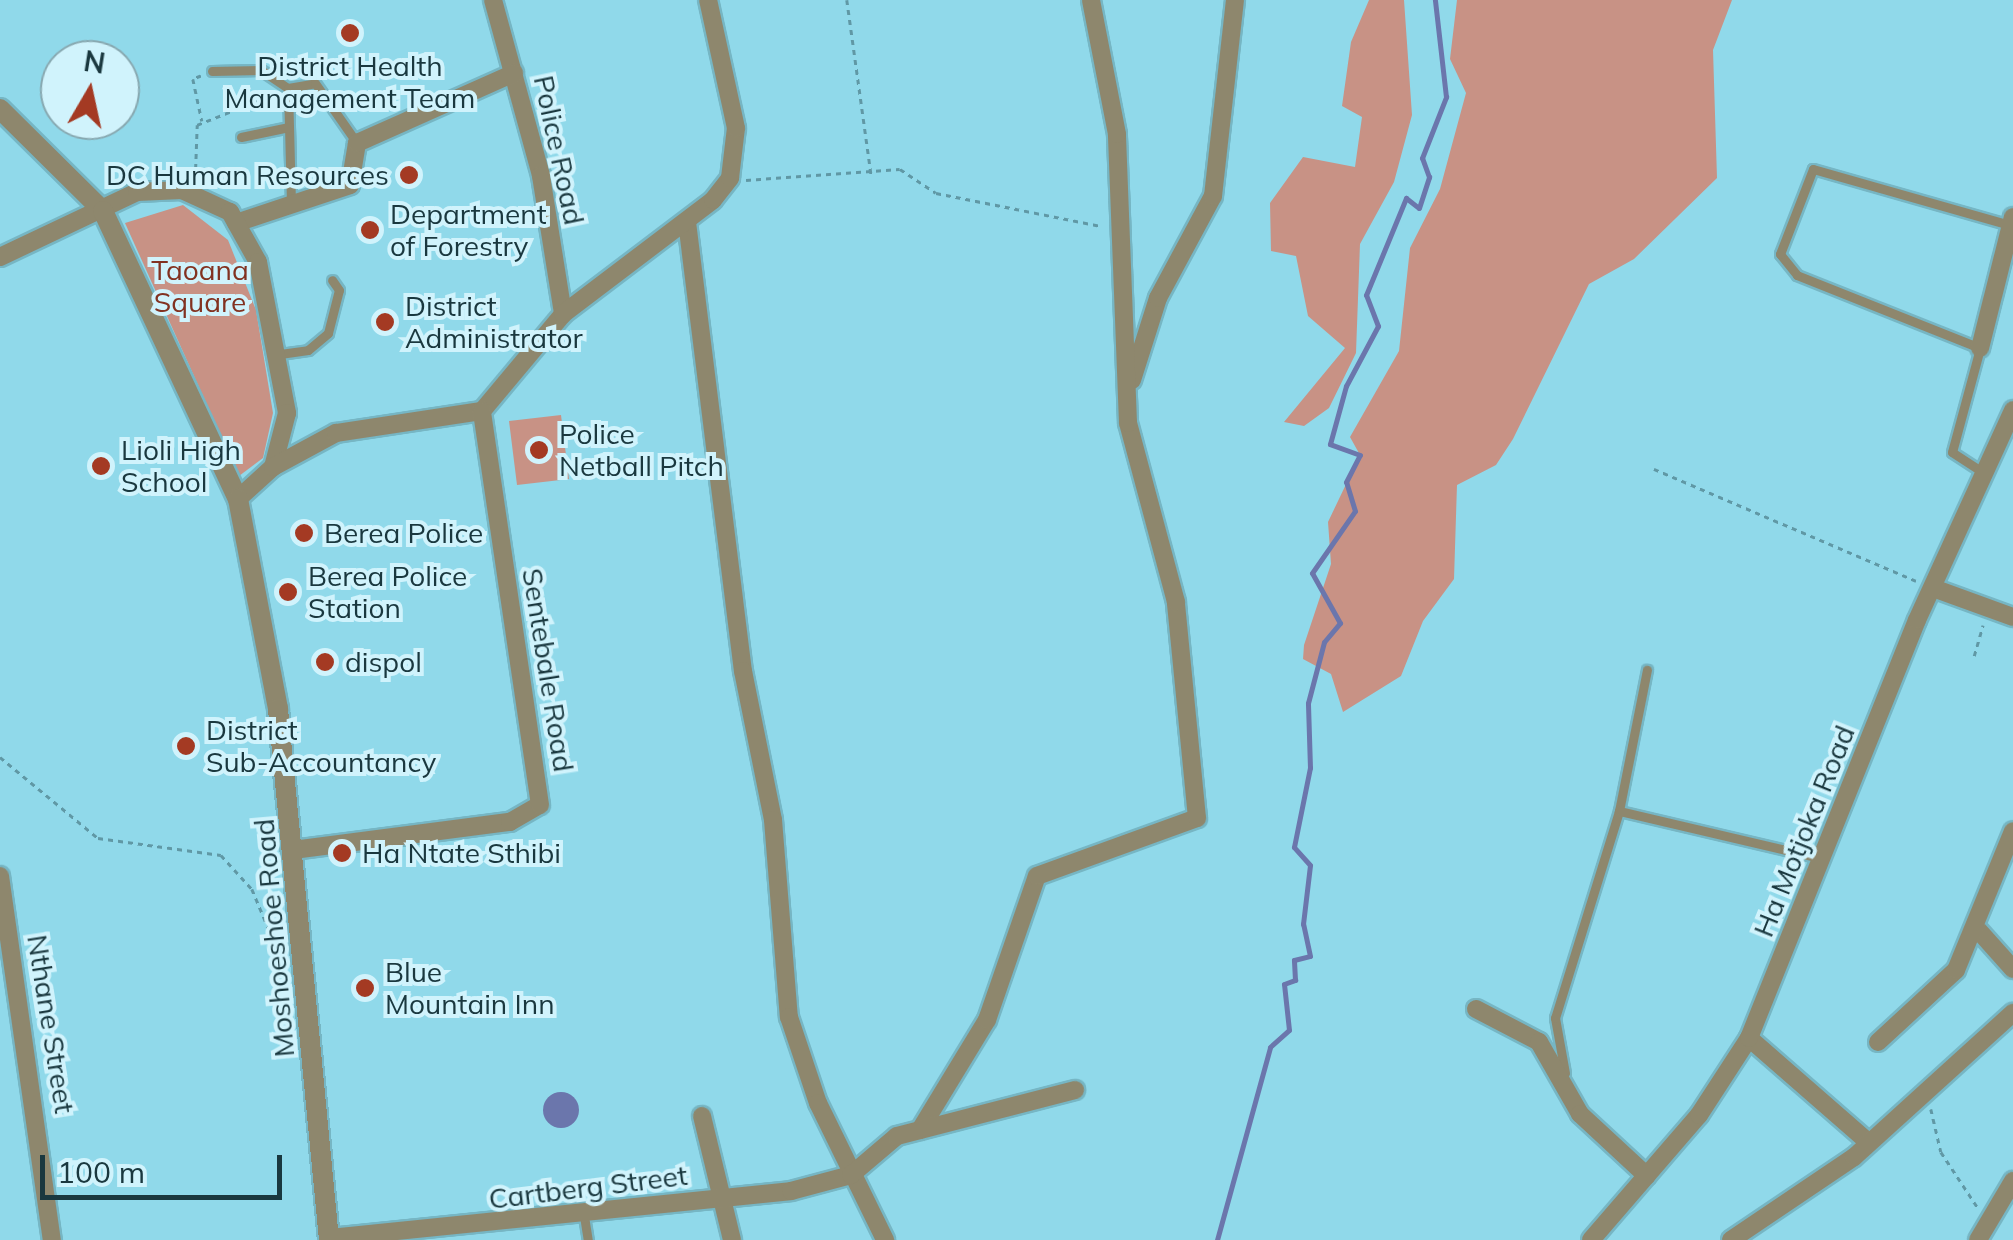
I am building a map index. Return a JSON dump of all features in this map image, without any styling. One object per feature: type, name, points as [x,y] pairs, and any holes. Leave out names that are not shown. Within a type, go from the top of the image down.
[{"type":"street","name":"Police Road","points":[[493,0],[514,73],[563,314]]},
{"type":"street","points":[[238,500],[273,467],[336,433],[482,411],[563,314],[687,222],[730,178],[736,128],[708,0]]},
{"type":"street","points":[[920,1130],[987,1020],[1037,876],[1197,818],[1176,602],[1127,395],[1124,230],[1090,0]]},
{"type":"street","points":[[1127,395],[1158,298],[1212,196],[1235,0]]},
{"type":"street","points":[[236,223],[291,199],[350,186],[357,142],[514,73]]},
{"type":"street","name":"Moshoeshoe Road","points":[[0,108],[103,210],[238,500],[293,850],[329,1239]]},
{"type":"street","points":[[0,256],[137,192],[194,196],[236,223],[258,262],[280,354],[287,413],[273,467]]},
{"type":"street","points":[[1980,348],[2012,221]]},
{"type":"street","points":[[687,222],[742,671],[772,820],[789,1017],[851,1176],[885,1240]]},
{"type":"street","name":"Ha Motjoka Road","points":[[1590,1240],[1647,1176],[1749,1038],[1936,589],[1989,476],[2013,410]]},
{"type":"street","name":"Sentebale Road","points":[[293,850],[510,822],[540,805],[482,411]]},
{"type":"street","points":[[1936,589],[2010,615]]},
{"type":"street","points":[[1878,1042],[1956,970],[1978,931],[2013,831]]},
{"type":"street","name":"Nthane Street","points":[[0,876],[52,1240]]},
{"type":"street","points":[[1978,931],[2013,969]]},
{"type":"street","points":[[1476,1009],[1538,1042],[1566,1076],[1580,1114],[1647,1176]]},
{"type":"street","points":[[1732,1240],[1928,1092],[2013,1013]]},
{"type":"street","points":[[1749,1038],[1868,1140]]},
{"type":"street","points":[[851,1176],[874,1147],[920,1130],[1075,1090]]},
{"type":"street","points":[[702,1116],[732,1240]]},
{"type":"street","name":"Cartberg Street","points":[[329,1239],[584,1216],[720,1199],[851,1176]]},
{"type":"street","points":[[1983,1232],[2013,1181]]},
{"type":"lane","points":[[212,71],[261,70],[288,88],[314,82],[357,142]]},
{"type":"lane","points":[[288,88],[291,199]]},
{"type":"lane","points":[[241,137],[289,127]]},
{"type":"lane","points":[[1989,476],[1952,452],[1980,348],[1797,275],[1780,254],[1813,168],[2012,221]]},
{"type":"lane","points":[[280,354],[308,350],[328,333],[339,290],[332,280]]},
{"type":"lane","points":[[1566,1076],[1555,1018],[1618,811],[1647,670]]},
{"type":"lane","points":[[1618,811],[1822,859]]},
{"type":"lane","points":[[584,1216],[588,1240]]},
{"type":"path","points":[[847,0],[871,175]]},
{"type":"path","points":[[194,196],[203,123],[193,79],[212,71]]},
{"type":"path","points":[[203,123],[288,88]]},
{"type":"path","points":[[730,178],[871,175],[900,169],[936,193],[1124,230]]},
{"type":"path","points":[[1654,469],[1936,589]]},
{"type":"path","points":[[1974,656],[1979,628],[2010,615]]},
{"type":"path","points":[[0,757],[98,838],[220,855],[252,889],[289,976]]},
{"type":"path","points":[[1928,1092],[1941,1152],[1983,1232]]},
{"type":"green space","points":[[1369,0],[1404,0],[1412,115],[1394,182],[1360,244],[1356,353],[1329,408],[1304,426],[1284,422],[1345,348],[1308,316],[1296,256],[1271,251],[1270,203],[1303,157],[1355,167],[1362,117],[1342,106],[1351,42]]},
{"type":"green space","points":[[1457,0],[1732,0],[1713,50],[1717,178],[1634,259],[1589,284],[1513,439],[1496,465],[1457,485],[1454,579],[1423,621],[1401,676],[1343,712],[1331,674],[1303,659],[1304,645],[1331,564],[1328,522],[1360,455],[1350,437],[1399,351],[1410,248],[1440,189],[1466,93],[1450,59]]},
{"type":"green space","name":"Taoana Square","points":[[183,205],[228,240],[256,310],[273,413],[263,458],[239,476],[125,223]]},
{"type":"green space","name":"Police Netball Pitch","points":[[561,415],[569,479],[517,485],[509,421]]},
{"type":"water","points":[[561,1092],[574,1097],[579,1110],[574,1123],[561,1128],[548,1123],[543,1110],[548,1097]]},
{"type":"waterway","points":[[1217,1240],[1270,1047],[1289,1030],[1284,984],[1295,980],[1294,960],[1310,956],[1303,924],[1310,865],[1294,847],[1310,768],[1308,703],[1324,642],[1340,623],[1312,573],[1355,511],[1346,482],[1360,455],[1330,444],[1346,386],[1378,326],[1366,295],[1406,198],[1419,208],[1429,177],[1422,158],[1446,97],[1435,0]]},
{"type":"place","name":"District Health Management Team","points":[[350,33]]},
{"type":"place","name":"DC Human Resources","points":[[409,175]]},
{"type":"place","name":"Department of Forestry","points":[[370,230]]},
{"type":"place","name":"District Administrator","points":[[385,322]]},
{"type":"place","name":"Police Netball Pitch","points":[[539,450]]},
{"type":"place","name":"Lioli High School","points":[[101,466]]},
{"type":"place","name":"Berea Police","points":[[304,533]]},
{"type":"place","name":"Berea Police Station","points":[[288,592]]},
{"type":"place","name":"dispol","points":[[325,662]]},
{"type":"place","name":"District Sub-Accountancy","points":[[186,746]]},
{"type":"place","name":"Ha Ntate Sthibi","points":[[342,853]]},
{"type":"place","name":"Blue Mountain Inn","points":[[365,988]]}]
